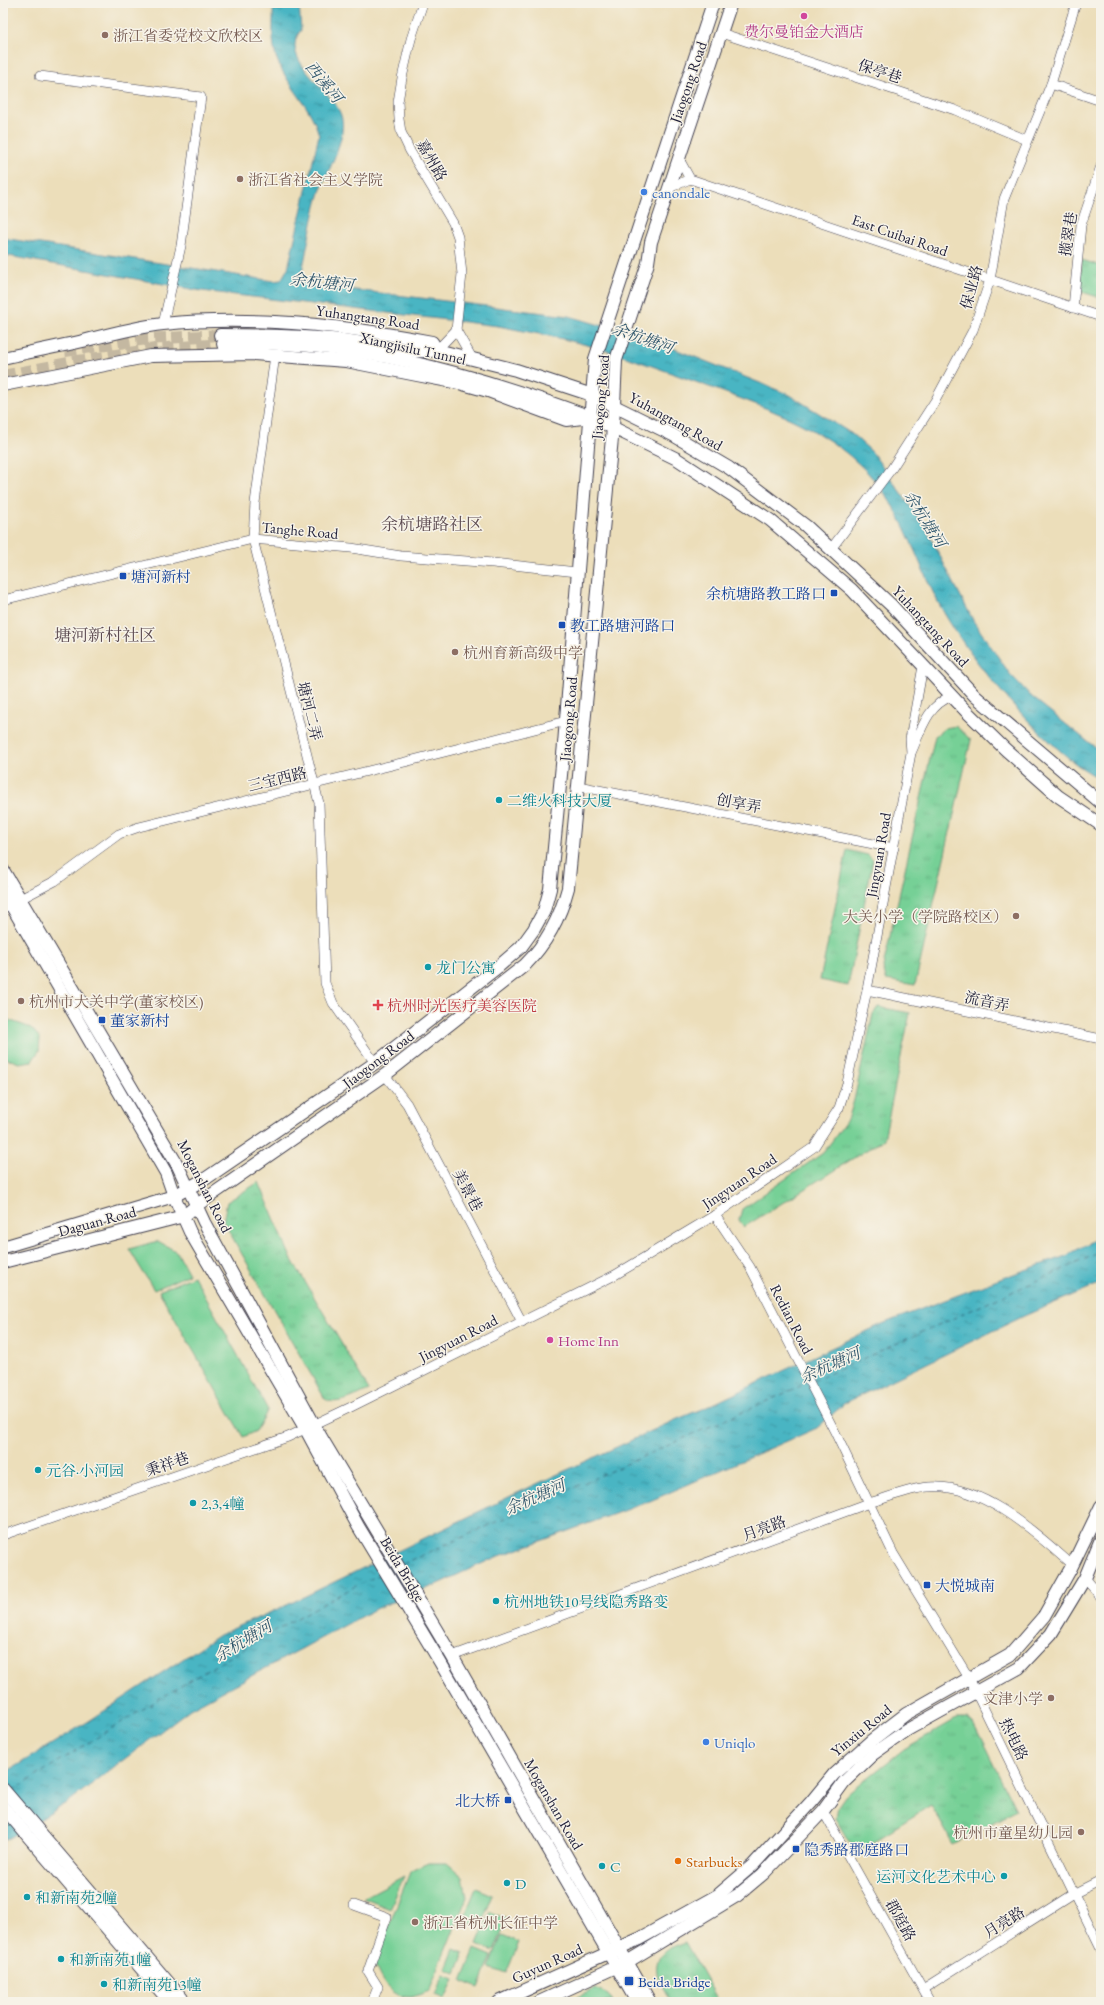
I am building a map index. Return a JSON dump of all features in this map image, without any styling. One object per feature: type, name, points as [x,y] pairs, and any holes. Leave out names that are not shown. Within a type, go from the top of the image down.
[{"type":"main road","name":"Jiaogong Road","points":[[189,1189],[375,1063],[499,966],[521,947],[534,929],[544,911],[550,889],[566,720],[594,359],[713,3]]},
{"type":"main road","name":"Jiaogong Road","points":[[197,1205],[385,1075],[525,966],[544,945],[554,929],[568,888],[596,584],[613,428],[616,360],[648,263],[651,242],[731,3]]},
{"type":"main road","name":"Yuhangtang Road","points":[[3,358],[123,331],[163,324],[235,321],[292,323],[342,327],[432,342],[437,350],[516,370],[592,395],[673,435],[729,468],[806,526],[892,606],[975,696],[1101,803]]},
{"type":"main road","name":"Xiangjisilu Tunnel","points":[[437,350],[423,352],[342,340],[280,336],[222,339],[333,348],[427,364],[521,391],[590,417]]},
{"type":"main road","points":[[3,385],[151,356],[239,354],[276,355],[346,362],[417,374],[460,383],[488,391],[566,420],[590,417],[677,459],[770,520],[852,590],[923,666],[1005,750],[1058,796],[1101,825]]},
{"type":"main road","name":"Moganshan Road","points":[[3,870],[11,904],[166,1173],[174,1196],[190,1232],[310,1426],[371,1521]]},
{"type":"main road","name":"Moganshan Road","points":[[3,891],[178,1166],[204,1222],[310,1426],[358,1526]]},
{"type":"main road","name":"Daguan Road","points":[[3,1247],[174,1196],[189,1189]]},
{"type":"main road","name":"Daguan Road","points":[[3,1262],[184,1216],[197,1205]]},
{"type":"main road","name":"Yinxiu Road","points":[[614,1950],[640,1939],[718,1896],[753,1865],[811,1802],[834,1774],[872,1740],[906,1714],[1010,1655],[1044,1616],[1072,1565],[1101,1506]]},
{"type":"main road","name":"Beida Bridge","points":[[371,1521],[426,1625]]},
{"type":"main road","name":"Beida Bridge","points":[[358,1526],[426,1625]]},
{"type":"main road","name":"Yinxiu Road","points":[[539,2002],[622,1965],[738,1895],[763,1874],[823,1810],[844,1782],[873,1754],[908,1730],[1019,1668],[1051,1634],[1085,1578],[1101,1539]]},
{"type":"main road","name":"Moganshan Road","points":[[426,1625],[452,1656],[614,1950],[622,1965],[637,2002]]},
{"type":"main road","name":"Moganshan Road","points":[[426,1625],[614,1950]]},
{"type":"main road","points":[[3,1789],[55,1848],[185,2002]]},
{"type":"main road","points":[[3,1807],[170,2002]]},
{"type":"main road","name":"Guyun Road","points":[[499,2002],[614,1950]]},
{"type":"main road","name":"Moganshan Road","points":[[622,1965],[650,2002]]},
{"type":"street","name":"嘉州路","points":[[422,3],[411,39],[402,78],[398,102],[399,119],[401,132],[410,151],[453,223],[458,236],[461,255],[461,288],[456,330]]},
{"type":"street","name":"保业路","points":[[831,549],[869,501],[892,468],[935,401],[973,330],[990,280],[1004,199],[1051,84],[1076,3]]},
{"type":"street","name":"保亭巷","points":[[721,33],[955,110],[1028,140]]},
{"type":"street","points":[[40,76],[201,97],[178,259],[163,324]]},
{"type":"street","points":[[1051,84],[1101,101]]},
{"type":"street","points":[[669,188],[690,179],[679,159]]},
{"type":"street","name":"揽翠巷","points":[[1073,308],[1081,225],[1101,166]]},
{"type":"street","name":"East Cuibai Road","points":[[690,179],[1101,317]]},
{"type":"street","points":[[437,350],[456,330],[472,358]]},
{"type":"street","name":"塘河二弄","points":[[276,355],[255,503],[253,539],[319,803],[325,983],[333,1003],[375,1063]]},
{"type":"street","name":"Tanghe Road","points":[[3,600],[253,539],[347,548],[401,556],[493,563],[577,572]]},
{"type":"street","name":"Jingyuan Road","points":[[911,753],[910,739],[923,666]]},
{"type":"street","name":"Jingyuan Road","points":[[310,1426],[615,1275],[715,1215],[802,1157],[814,1147],[825,1133],[839,1108],[847,1083],[867,990],[911,753],[927,717],[944,699],[952,696]]},
{"type":"street","name":"三宝西路","points":[[11,904],[55,881],[119,834],[139,827],[314,785],[566,720]]},
{"type":"street","name":"创享弄","points":[[578,786],[894,848]]},
{"type":"street","name":"流音弄","points":[[867,990],[1101,1039]]},
{"type":"street","name":"美景巷","points":[[385,1075],[407,1104],[522,1322]]},
{"type":"street","name":"Redian Road","points":[[715,1215],[750,1267],[791,1350],[835,1432],[869,1503]]},
{"type":"street","name":"秉祥巷","points":[[3,1535],[288,1437],[310,1426]]},
{"type":"street","name":"月亮路","points":[[452,1656],[869,1503],[928,1487],[955,1488],[983,1500],[1016,1518],[1072,1565]]},
{"type":"street","name":"热电路","points":[[869,1503],[893,1554],[970,1678],[1073,1894],[1101,1949]]},
{"type":"street","points":[[1085,1578],[1101,1597]]},
{"type":"street","name":"郡庭路","points":[[823,1810],[930,2002]]},
{"type":"street","name":"月亮路","points":[[923,1989],[1073,1894],[1101,1880]]},
{"type":"street","points":[[354,1905],[387,1917],[368,1971],[378,1987],[372,2002]]},
{"type":"green space","points":[[1082,260],[1101,266],[1101,298],[1079,291]]},
{"type":"green space","points":[[956,726],[971,740],[915,985],[886,980],[883,967],[935,736],[945,728]]},
{"type":"green space","points":[[847,850],[868,855],[873,860],[848,986],[820,980]]},
{"type":"green space","points":[[878,1007],[910,1013],[884,1139],[744,1227],[739,1220],[742,1209],[823,1153],[849,1117],[873,1014]]},
{"type":"green space","points":[[3,1018],[31,1028],[40,1038],[39,1051],[32,1061],[19,1063],[3,1057]]},
{"type":"green space","points":[[259,1182],[291,1258],[369,1390],[341,1401],[335,1402],[325,1399],[223,1221],[227,1202]]},
{"type":"green space","points":[[158,1241],[177,1252],[189,1274],[154,1290],[129,1249]]},
{"type":"green space","points":[[194,1276],[268,1410],[256,1431],[243,1437],[159,1291]]},
{"type":"green space","points":[[958,1718],[967,1718],[973,1723],[1016,1810],[953,1844],[931,1805],[856,1852],[836,1818],[838,1806],[845,1796],[904,1749]]},
{"type":"green space","points":[[428,1863],[447,1863],[463,1877],[467,1897],[429,1991],[413,1997],[403,1997],[391,1991],[387,1987],[374,1963],[410,1872]]},
{"type":"green space","points":[[404,1876],[390,1909],[363,1898]]},
{"type":"green space","points":[[476,1888],[493,1895],[480,1927],[463,1920]]},
{"type":"green space","points":[[490,1912],[507,1919],[494,1951],[477,1944]]},
{"type":"green space","points":[[502,1935],[519,1942],[506,1974],[489,1968]]},
{"type":"green space","points":[[685,1942],[719,2002],[671,2002],[664,1991],[657,1972],[659,1959],[663,1953]]},
{"type":"green space","points":[[454,1949],[464,1953],[456,1973],[446,1969]]},
{"type":"green space","points":[[475,1949],[492,1956],[479,1988],[462,1981]]},
{"type":"green space","points":[[444,1975],[454,1979],[445,1999],[435,1995]]},
{"type":"green space","points":[[596,1989],[608,1995],[613,2002],[565,2002]]},
{"type":"water","name":"余杭塘河","points":[[273,3],[299,3],[301,30],[295,42],[296,53],[310,76],[338,108],[342,119],[339,146],[320,192],[312,222],[302,272],[306,284],[569,316],[655,341],[790,395],[852,434],[872,452],[925,527],[974,622],[1010,674],[1032,697],[1101,752],[1101,780],[1074,763],[1034,727],[980,666],[950,623],[938,602],[903,525],[895,510],[876,482],[859,464],[840,448],[821,435],[800,424],[757,405],[650,365],[576,342],[554,337],[498,326],[202,291],[3,255],[3,238],[273,281],[281,280],[288,268],[319,135],[316,125],[306,106],[288,80],[278,62],[273,41]]},
{"type":"water","name":"余杭塘河","points":[[1101,1236],[1101,1283],[1024,1316],[845,1403],[817,1428],[650,1501],[494,1558],[431,1587],[377,1608],[190,1709],[67,1803],[3,1842],[3,1774],[89,1721],[219,1635],[287,1605],[513,1495],[675,1420],[709,1406],[882,1324],[1008,1276],[1066,1256]]},
{"type":"ferry route","points":[[813,1381],[1101,1252]]},
{"type":"ferry route","points":[[403,1564],[805,1384]]},
{"type":"ferry route","points":[[12,1791],[138,1712],[234,1655],[352,1588],[381,1574]]},
{"type":"tunnel","points":[[65,351],[147,339],[220,335]]},
{"type":"tunnel","points":[[3,376],[78,361],[155,349],[223,344]]},
{"type":"place","name":"费尔曼铂金大酒店","points":[[804,16]]},
{"type":"place","name":"浙江省委党校文欣校区","points":[[105,35]]},
{"type":"place","name":"浙江省社会主义学院","points":[[240,179]]},
{"type":"place","name":"canondale","points":[[644,192]]},
{"type":"place","name":"塘河新村","points":[[123,576]]},
{"type":"place","name":"余杭塘路教工路口","points":[[834,593]]},
{"type":"place","name":"教工路塘河路口","points":[[562,625]]},
{"type":"place","name":"杭州育新高级中学","points":[[455,652]]},
{"type":"place","name":"二维火科技大厦","points":[[499,800]]},
{"type":"place","name":"大关小学（学院路校区）","points":[[1016,916]]},
{"type":"place","name":"龙门公寓","points":[[428,967]]},
{"type":"place","name":"杭州市大关中学(董家校区)","points":[[21,1001]]},
{"type":"place","name":"杭州时光医疗美容医院","points":[[378,1005]]},
{"type":"place","name":"董家新村","points":[[102,1020]]},
{"type":"place","name":"Home Inn","points":[[550,1340]]},
{"type":"place","name":"元谷·小河园","points":[[38,1470]]},
{"type":"place","name":"2,3,4幢","points":[[193,1503]]},
{"type":"place","name":"大悦城南","points":[[927,1585]]},
{"type":"place","name":"杭州地铁10号线隐秀路变","points":[[496,1601]]},
{"type":"place","name":"文津小学","points":[[1051,1698]]},
{"type":"place","name":"Uniqlo","points":[[706,1742]]},
{"type":"place","name":"北大桥","points":[[508,1800]]},
{"type":"place","name":"杭州市童星幼儿园","points":[[1081,1832]]},
{"type":"place","name":"隐秀路郡庭路口","points":[[796,1849]]},
{"type":"place","name":"Starbucks","points":[[678,1861]]},
{"type":"place","name":"C","points":[[602,1866]]},
{"type":"place","name":"运河文化艺术中心","points":[[1004,1876]]},
{"type":"place","name":"D","points":[[507,1883]]},
{"type":"place","name":"和新南苑2幢","points":[[27,1897]]},
{"type":"place","name":"浙江省杭州长征中学","points":[[415,1922]]},
{"type":"place","name":"和新南苑1幢","points":[[61,1959]]},
{"type":"place","name":"Beida Bridge","points":[[629,1981]]},
{"type":"place","name":"和新南苑13幢","points":[[104,1984]]},
{"type":"district","name":"余杭塘路社区","points":[[432,524]]},
{"type":"district","name":"塘河新村社区","points":[[105,635]]},
{"type":"water label","name":"西溪河","points":[[324,82]]}]
